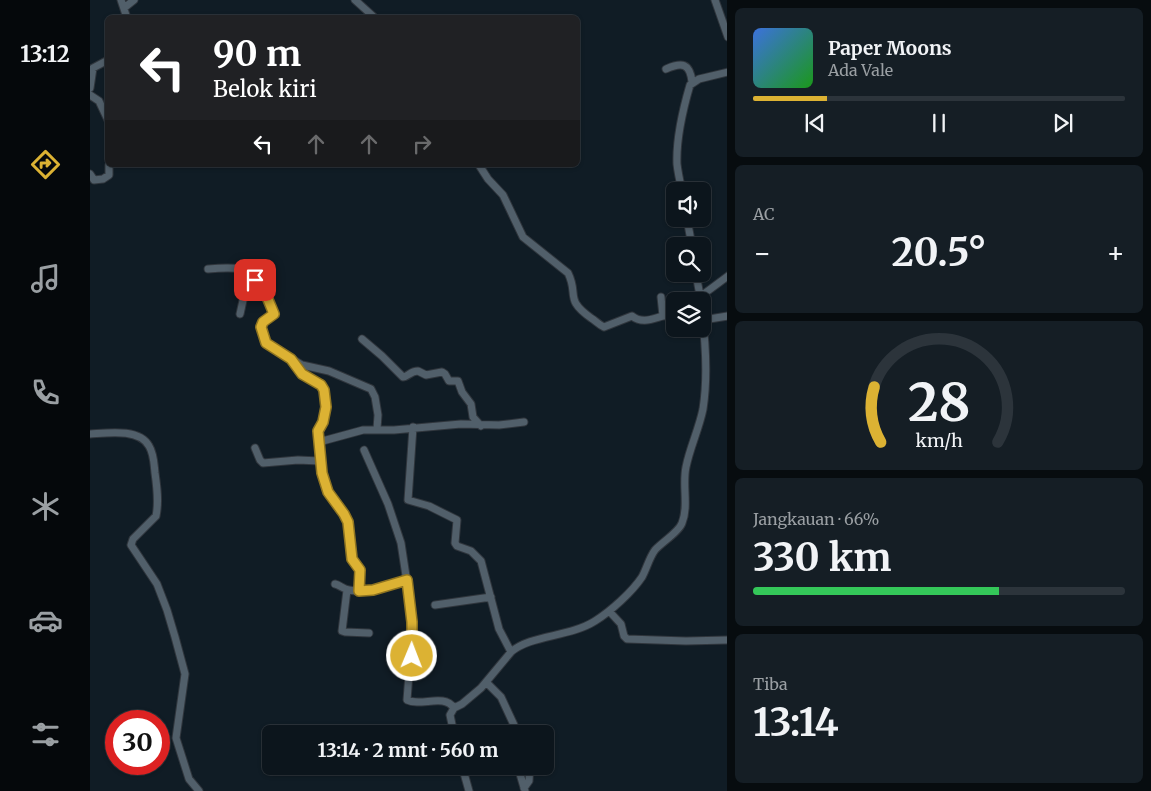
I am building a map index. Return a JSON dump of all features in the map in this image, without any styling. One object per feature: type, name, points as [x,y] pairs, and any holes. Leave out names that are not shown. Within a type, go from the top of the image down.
[{"type":"street","points":[[121,0],[126,15]]},
{"type":"street","points":[[124,8],[134,0]]},
{"type":"street","points":[[355,0],[372,15]]},
{"type":"street","points":[[715,0],[727,38]]},
{"type":"street","points":[[90,88],[93,68],[105,62]]},
{"type":"street","points":[[666,69],[679,64],[686,66],[690,72],[692,82],[680,131],[678,148],[677,164],[680,182]]},
{"type":"street","points":[[692,82],[707,76],[727,72]]},
{"type":"street","points":[[90,96],[99,101],[105,114]]},
{"type":"street","points":[[90,174],[94,180],[106,178],[109,175],[109,167]]},
{"type":"street","points":[[481,167],[488,179],[503,195],[523,237],[568,273],[573,300],[583,313],[604,326],[632,316],[637,320],[646,321],[666,316]]},
{"type":"street","points":[[208,268],[231,268],[244,270],[249,273],[267,297],[274,314],[263,322],[261,327],[266,343],[302,365],[329,371],[371,389],[375,397],[378,415],[377,429]]},
{"type":"street","points":[[240,314],[249,273]]},
{"type":"street","points":[[709,292],[727,276]]},
{"type":"street","points":[[661,297],[663,316]]},
{"type":"street","points":[[711,319],[727,316]]},
{"type":"street","points":[[452,725],[450,715],[454,708],[462,704],[486,682],[510,652],[523,644],[582,628],[595,621],[609,610],[641,578],[654,551],[682,524],[686,466],[700,422],[706,384],[707,364],[705,337]]},
{"type":"street","points":[[362,339],[403,377],[416,371],[424,375],[440,372],[444,373],[448,381],[458,381],[462,392],[471,404],[473,417],[481,426]]},
{"type":"street","points":[[291,359],[302,374],[321,385],[324,390],[326,407],[323,422],[318,431],[320,461],[328,492],[348,522],[352,559],[360,570],[359,591]]},
{"type":"street","points":[[319,442],[363,430],[394,430],[461,424],[481,426],[524,422]]},
{"type":"street","points":[[413,427],[408,500],[429,506],[457,520],[455,543],[457,546],[470,551],[479,559],[499,629],[510,652]]},
{"type":"street","points":[[90,434],[119,433],[134,435],[146,441],[154,457],[157,485],[156,514],[154,519],[133,539],[131,545],[157,584],[175,637],[185,674],[176,738],[189,779],[199,791]]},
{"type":"street","points":[[255,448],[260,460],[263,462],[320,461]]},
{"type":"street","points":[[364,450],[398,530],[411,602],[413,650],[406,699],[419,703],[446,702],[452,704],[454,708]]},
{"type":"street","points":[[335,584],[347,590],[359,591],[373,590],[407,580]]},
{"type":"street","points":[[347,590],[342,631],[369,633]]},
{"type":"street","points":[[435,604],[491,597]]},
{"type":"street","points":[[609,610],[621,624],[624,636],[627,639],[727,640]]},
{"type":"street","points":[[486,682],[499,692],[514,725]]},
{"type":"street","points":[[465,775],[469,791]]},
{"type":"street","points":[[520,775],[524,789]]},
{"type":"street","points":[[524,789],[529,781],[529,775]]},
{"type":"route","points":[[255,280],[267,297],[274,314],[263,322],[261,327],[266,343],[291,359],[302,374],[321,385],[324,390],[326,407],[323,422],[318,431],[322,473],[328,492],[342,510],[348,522],[352,559],[360,570],[358,580],[359,591],[373,590],[407,580],[411,602],[412,656]]}]
